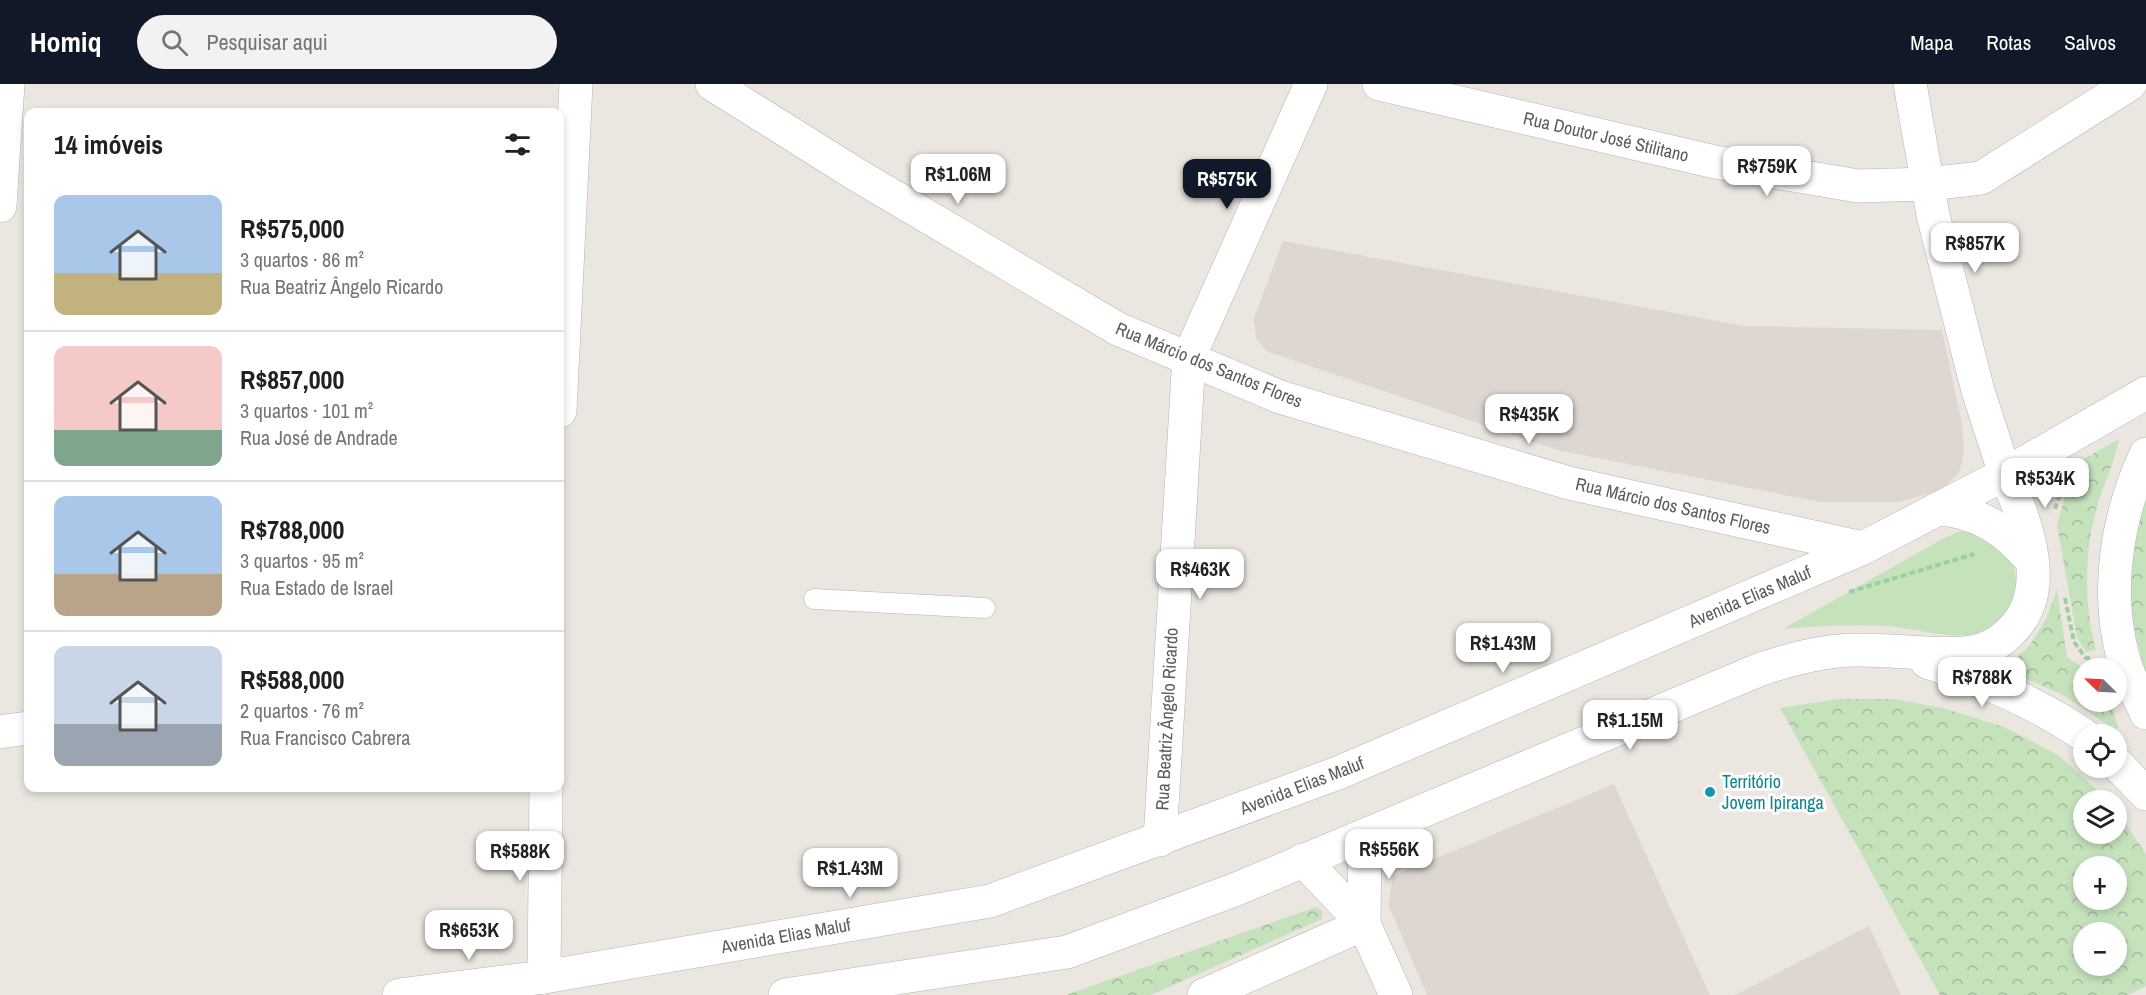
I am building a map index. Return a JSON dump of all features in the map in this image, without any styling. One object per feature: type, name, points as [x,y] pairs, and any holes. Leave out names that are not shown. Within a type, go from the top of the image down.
[{"type":"street","points":[[0,206],[8,84]]},
{"type":"street","points":[[564,329],[576,84]]},
{"type":"street","name":"Rua Márcio dos Santos Flores","points":[[712,84],[857,175],[1118,329],[1280,397],[1569,483],[1863,548]]},
{"type":"street","name":"Rua Beatriz Ângelo Ricardo","points":[[1160,840],[1189,357],[1311,84]]},
{"type":"street","name":"Rua Doutor José Stilitano","points":[[1379,84],[1715,162],[1858,186],[1928,184],[1982,177],[2130,84]]},
{"type":"street","points":[[785,995],[1068,952],[1234,890],[1761,669],[1806,654],[1855,650],[1965,653],[1996,646],[2016,628],[2030,606],[2035,585],[2033,562],[1978,391],[1933,215],[1910,84]]},
{"type":"street","name":"Avenida Elias Maluf","points":[[399,995],[551,986],[990,901],[1338,773],[1863,548],[2005,474],[2146,393]]},
{"type":"street","points":[[2146,454],[2133,483],[2120,525],[2116,607],[2123,657],[2146,712]]},
{"type":"street","points":[[1938,509],[1972,514],[1989,522],[2006,533],[2033,562]]},
{"type":"street","points":[[1894,652],[2001,687],[2073,728]]},
{"type":"street","points":[[0,732],[24,729]]},
{"type":"street","points":[[2127,774],[2146,794]]},
{"type":"street","points":[[546,792],[551,986]]},
{"type":"street","points":[[1364,924],[1365,835]]},
{"type":"street","points":[[1304,860],[1364,924],[1396,995]]},
{"type":"street","points":[[1204,995],[1364,924]]},
{"type":"lane","points":[[814,599],[986,608]]},
{"type":"path","points":[[2050,448],[2065,476],[2053,515]]},
{"type":"path","points":[[2064,595],[2074,642],[2079,651],[2086,658],[2123,657]]},
{"type":"shaded area","points":[[1283,241],[1745,326],[1942,330],[1962,424],[1964,453],[1959,473],[1941,490],[1898,502],[1820,502],[1557,450],[1266,351],[1256,338],[1254,318]]},
{"type":"shaded area","points":[[1614,784],[1710,995],[1427,995],[1388,904],[1393,876]]},
{"type":"shaded area","points":[[1869,926],[1901,995],[1735,995]]},
{"type":"green space","points":[[2119,439],[2099,500],[2090,537],[2087,594],[2096,650],[2086,652],[2077,638],[2057,525],[2069,482],[2068,468]]},
{"type":"green space","points":[[2146,483],[2146,674],[2127,603],[2138,502]]},
{"type":"green space","points":[[1961,531],[1976,534],[2002,549],[2013,566],[2016,577],[2012,600],[1999,620],[1990,627],[1979,633],[1958,636],[1875,625],[1783,629],[1944,538]]},
{"type":"green space","points":[[2057,590],[2067,657],[2073,661],[2073,701],[2006,668],[2030,645],[2047,617]]},
{"type":"green space","points":[[1838,699],[1893,699],[1943,708],[2004,727],[2058,755],[2073,769],[2073,778],[2084,778],[2097,790],[2073,790],[2073,844],[2127,844],[2127,826],[2146,854],[2146,986],[2128,995],[1940,995],[1780,708]]},
{"type":"green space","points":[[2089,712],[2114,712],[2117,724],[2106,724]]},
{"type":"green space","points":[[1316,907],[1322,911],[1322,919],[1151,995],[1066,995]]},
{"type":"place","name":"Território Jovem Ipiranga","points":[[1710,792]]}]
